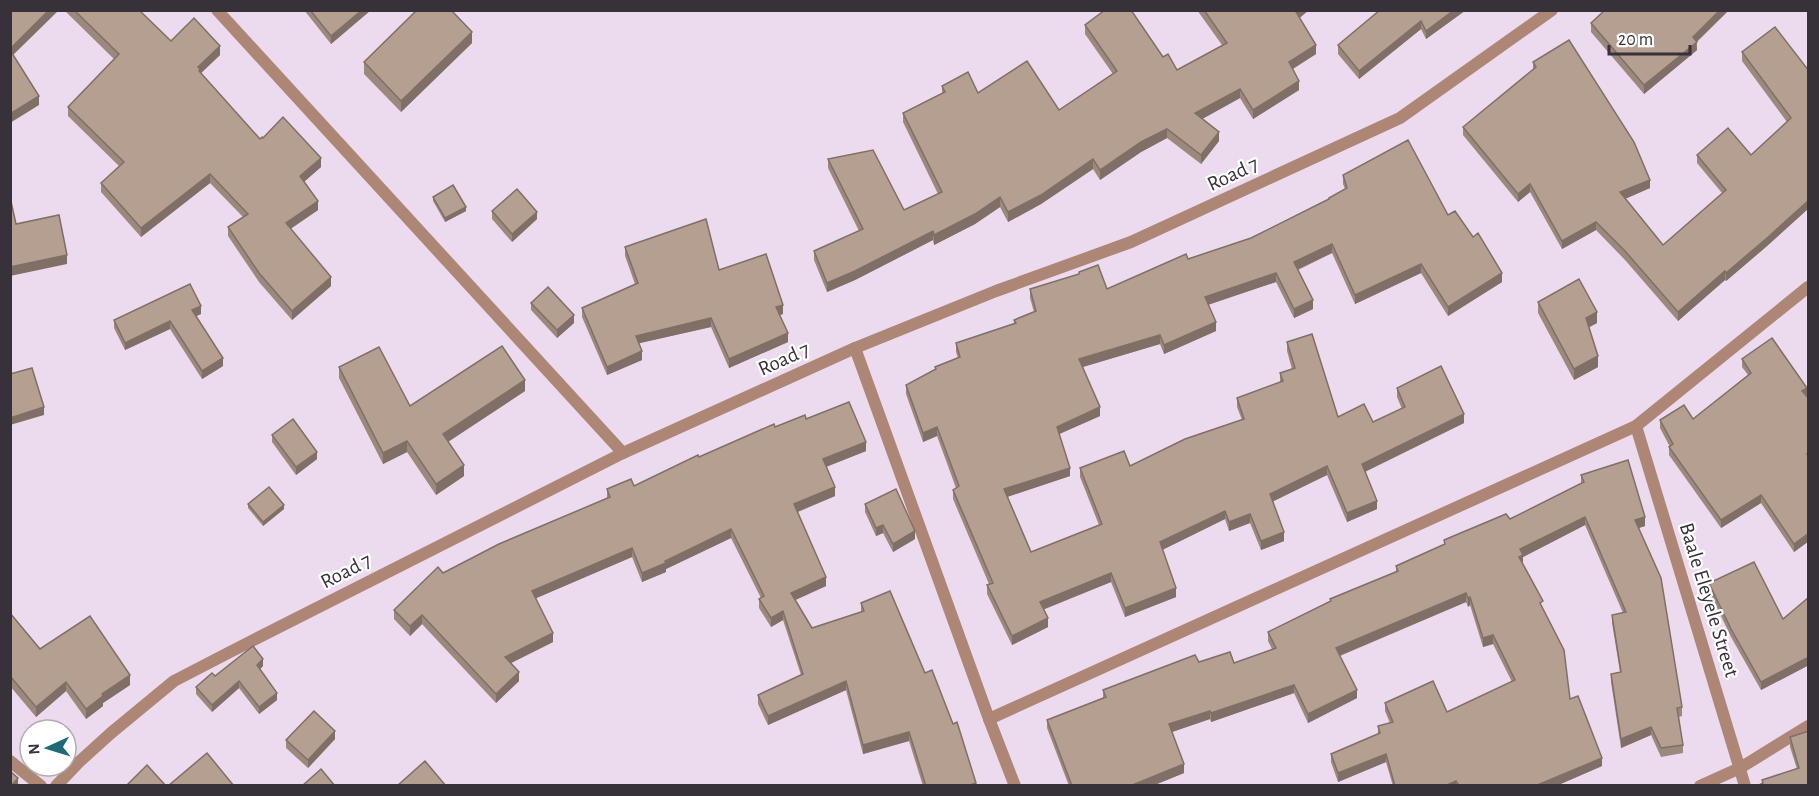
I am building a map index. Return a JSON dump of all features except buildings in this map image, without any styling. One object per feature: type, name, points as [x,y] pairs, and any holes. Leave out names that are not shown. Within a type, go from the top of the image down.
[{"type":"street","points":[[217,10],[623,453]]},
{"type":"street","name":"Road 7","points":[[56,786],[111,733],[174,681],[623,453],[855,348],[996,291],[1131,242],[1400,118],[1552,10]]},
{"type":"street","points":[[989,719],[1636,426],[1809,286]]},
{"type":"street","points":[[855,348],[1015,786]]},
{"type":"street","name":"Baale Eleyele Street","points":[[1636,426],[1745,786]]},
{"type":"street","points":[[1700,786],[1740,768],[1809,726]]},
{"type":"street","points":[[10,761],[41,786]]}]
